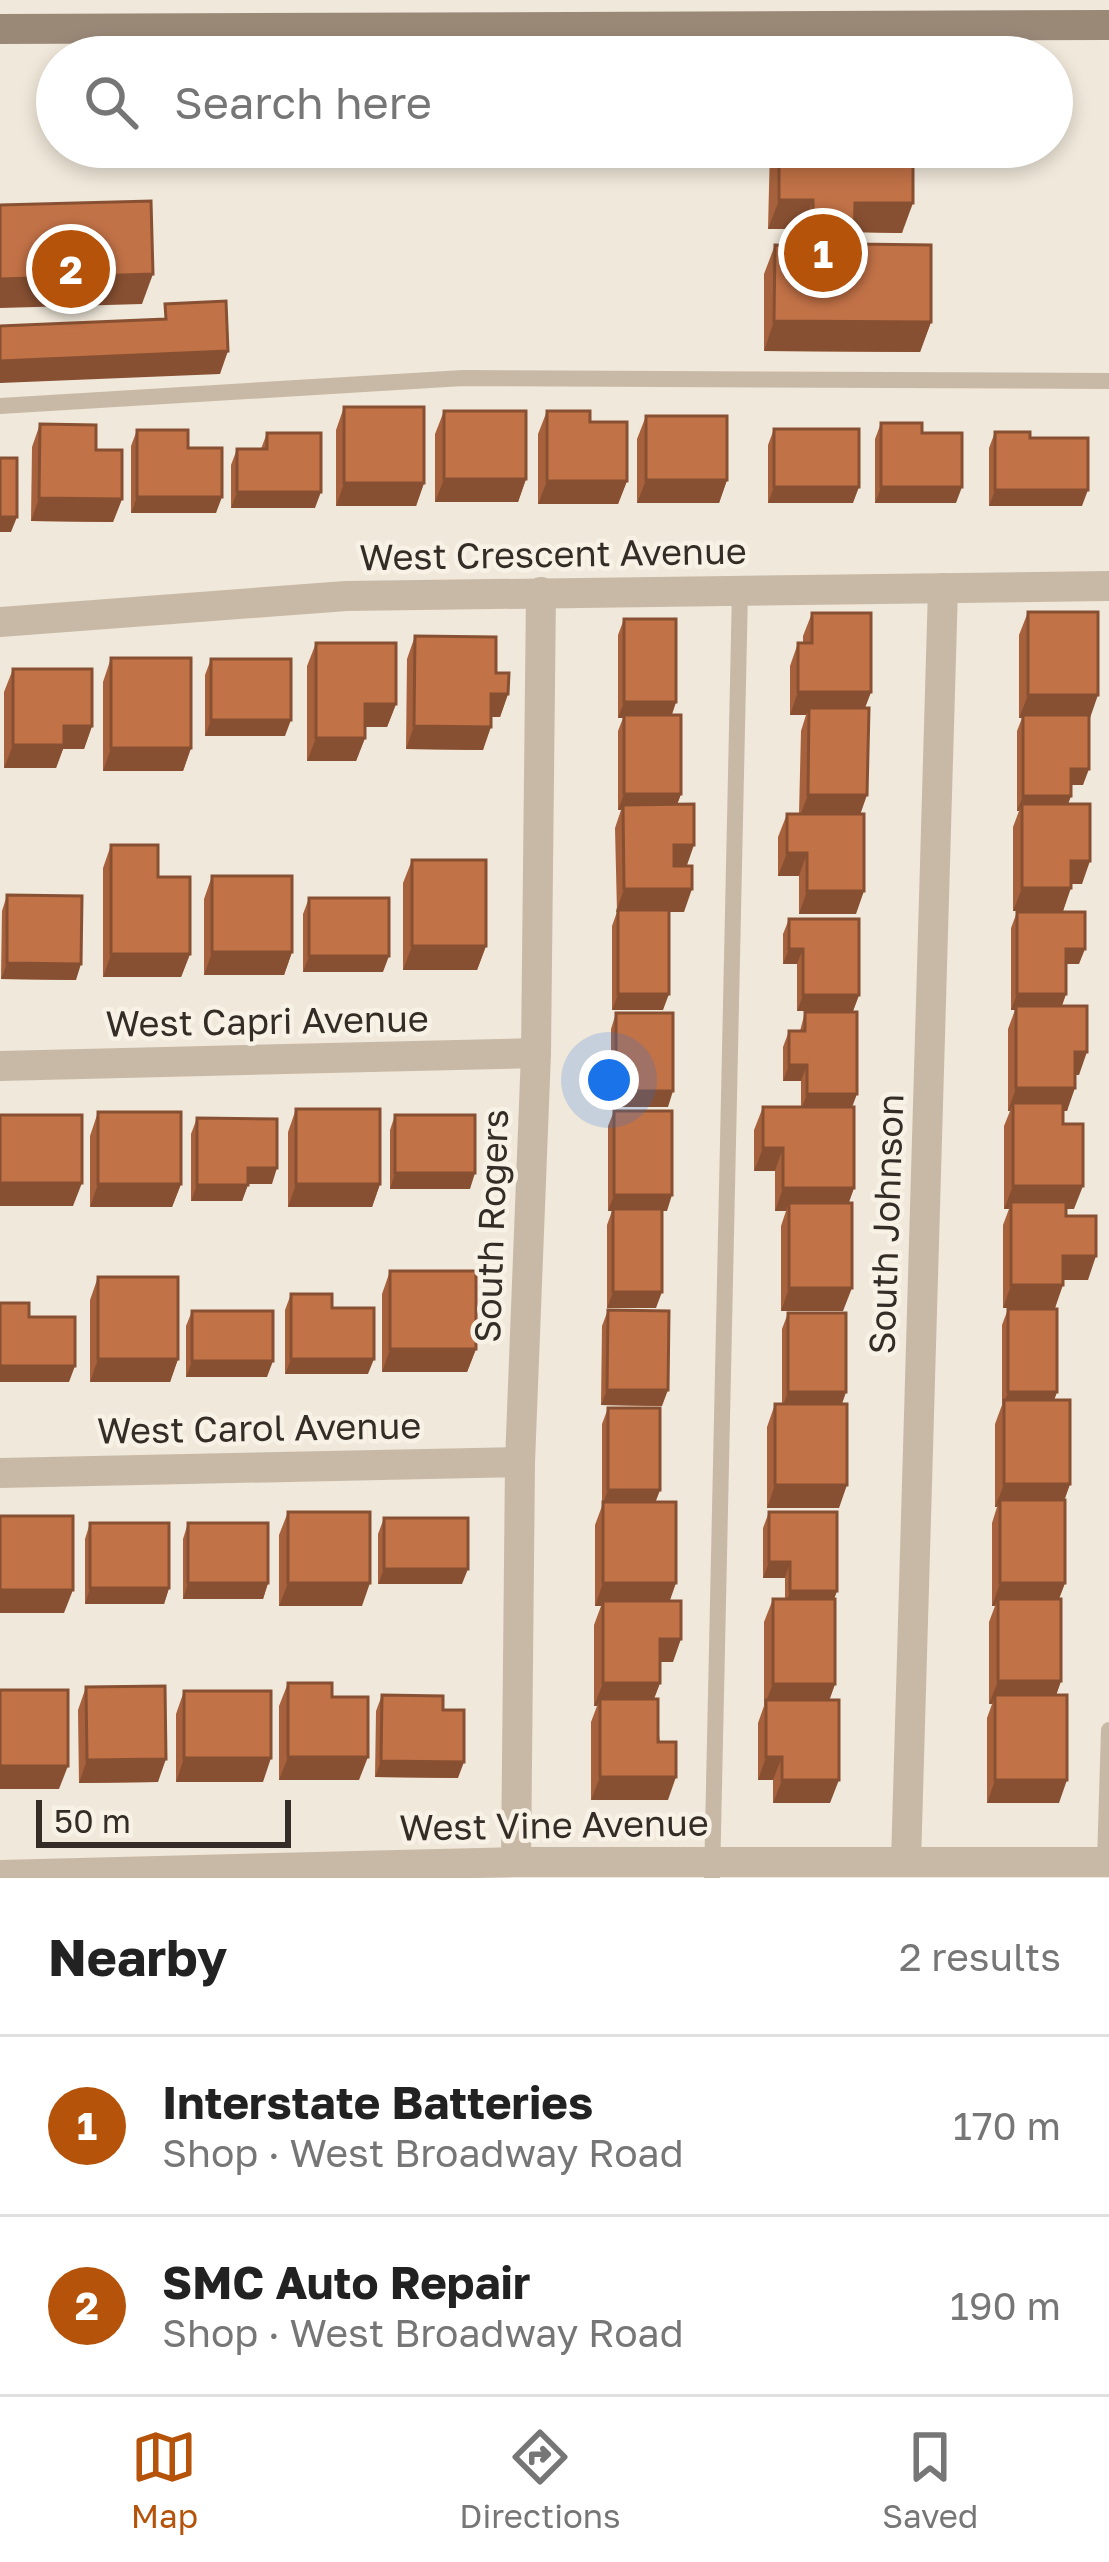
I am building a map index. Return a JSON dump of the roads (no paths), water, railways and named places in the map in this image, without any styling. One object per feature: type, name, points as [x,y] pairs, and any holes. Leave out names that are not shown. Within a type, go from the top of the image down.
[{"type":"main road","points":[[0,29],[1109,25]]},
{"type":"street","name":"West Crescent Avenue","points":[[0,622],[322,598],[1109,586]]},
{"type":"street","name":"South Johnson","points":[[906,1862],[943,588]]},
{"type":"street","name":"South Rogers","points":[[517,1862],[520,1462],[536,1053],[541,592]]},
{"type":"street","name":"West Capri Avenue","points":[[0,1066],[536,1053]]},
{"type":"street","name":"West Carol Avenue","points":[[0,1473],[520,1462]]},
{"type":"street","name":"West Vine Avenue","points":[[0,1875],[517,1862],[712,1870],[906,1862],[1107,1862]]},
{"type":"lane","points":[[0,406],[464,378],[1109,381]]},
{"type":"lane","points":[[712,1870],[740,590]]},
{"type":"lane","points":[[1107,1862],[1109,1730]]},
{"type":"place","name":"Interstate Batteries","points":[[823,253]]},
{"type":"place","name":"SMC Auto Repair","points":[[71,269]]}]
